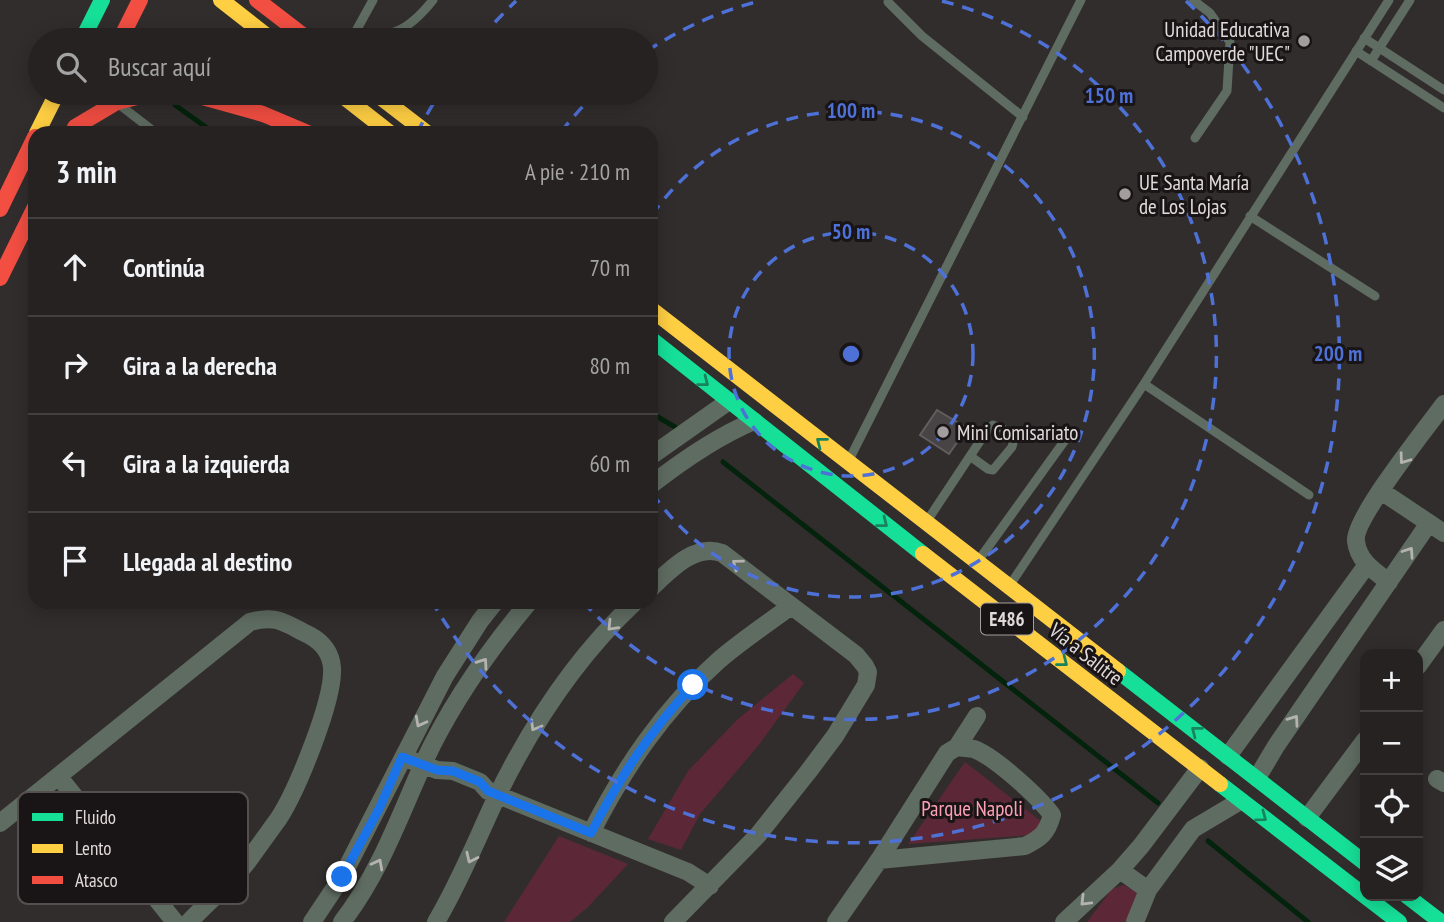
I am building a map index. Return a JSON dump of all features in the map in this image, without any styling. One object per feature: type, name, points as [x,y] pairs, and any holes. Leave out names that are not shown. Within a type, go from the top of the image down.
[{"type":"main road","points":[[87,28],[102,0]]},
{"type":"main road","points":[[126,28],[140,0]]},
{"type":"main road","points":[[221,0],[257,28]]},
{"type":"main road","points":[[257,0],[293,28]]},
{"type":"main road","points":[[81,28],[83,3]]},
{"type":"main road","points":[[40,126],[51,105]]},
{"type":"main road","points":[[76,126],[86,105]]},
{"type":"main road","points":[[80,126],[112,105]]},
{"type":"main road","points":[[231,105],[291,126]]},
{"type":"main road","points":[[354,105],[381,126]]},
{"type":"main road","points":[[391,105],[418,126]]},
{"type":"main road","points":[[0,209],[28,151]]},
{"type":"main road","points":[[0,278],[28,221]]},
{"type":"main road","name":"Vía a Salitre","points":[[658,314],[1360,859]]},
{"type":"main road","name":"Vía a Salitre","points":[[658,345],[1360,892]]},
{"type":"main road","name":"Vía a Salitre","points":[[1369,901],[1380,916],[1399,922]]},
{"type":"main road","points":[[1416,901],[1438,913]]},
{"type":"street","points":[[658,451],[729,401]]},
{"type":"street","points":[[1389,582],[1366,566],[1356,543],[1356,531],[1444,404]]},
{"type":"street","points":[[658,480],[699,450],[754,421]]},
{"type":"street","points":[[1381,492],[1444,534]]},
{"type":"street","points":[[1257,778],[1429,523]]},
{"type":"street","points":[[658,582],[695,553],[722,553],[861,660],[867,672],[866,685],[835,736],[787,799],[710,886],[673,922]]},
{"type":"street","points":[[1228,756],[1366,566]]},
{"type":"street","points":[[591,833],[627,767],[669,711],[718,661],[791,606]]},
{"type":"street","points":[[312,922],[342,877],[379,809],[402,757],[445,676],[489,609]]},
{"type":"street","points":[[342,922],[353,908],[430,768],[463,692],[524,609]]},
{"type":"street","points":[[436,922],[465,870],[493,793],[557,691],[589,650],[628,609]]},
{"type":"street","points":[[40,792],[250,622],[265,617],[278,620],[318,639],[328,652],[332,678],[305,765],[280,816],[248,861]]},
{"type":"street","points":[[1326,621],[1352,637]]},
{"type":"street","points":[[1423,659],[1444,630]]},
{"type":"street","points":[[1288,674],[1314,691]]},
{"type":"street","points":[[836,922],[947,753],[957,747],[977,716]]},
{"type":"street","points":[[879,860],[1025,846],[1041,838],[1049,827],[1052,815],[1044,804],[996,762],[974,749],[957,747]]},
{"type":"street","points":[[1307,818],[1360,747]]},
{"type":"street","points":[[402,757],[430,768],[446,781],[475,793],[493,793],[688,873],[710,886]]},
{"type":"street","points":[[1064,922],[1120,870],[1152,833],[1200,768]]},
{"type":"street","points":[[59,777],[71,792]]},
{"type":"street","points":[[1135,922],[1148,890],[1193,829],[1240,801]]},
{"type":"street","points":[[0,823],[18,809]]},
{"type":"street","points":[[1168,810],[1193,829]]},
{"type":"street","points":[[1152,833],[1176,851]]},
{"type":"street","points":[[1120,870],[1148,890]]},
{"type":"street","points":[[161,904],[175,922]]},
{"type":"street","points":[[188,922],[206,904]]},
{"type":"lane","points":[[357,28],[373,0]]},
{"type":"lane","points":[[402,28],[416,20],[433,0]]},
{"type":"lane","points":[[848,463],[1081,0]]},
{"type":"lane","points":[[1193,0],[1210,13],[1230,43],[1227,91],[1195,138]]},
{"type":"lane","points":[[1009,586],[1144,384],[1389,0]]},
{"type":"lane","points":[[1371,61],[1410,0]]},
{"type":"lane","points":[[888,2],[922,36],[1023,117]]},
{"type":"lane","points":[[287,10],[299,28]]},
{"type":"lane","points":[[1364,38],[1444,90]]},
{"type":"lane","points":[[1356,51],[1444,108]]},
{"type":"lane","points":[[121,105],[147,126]]},
{"type":"lane","points":[[1250,216],[1375,296]]},
{"type":"lane","points":[[1144,384],[1309,495]]},
{"type":"lane","points":[[926,522],[971,456],[993,425],[1012,434],[1012,447],[993,470],[971,456]]},
{"type":"lane","points":[[977,562],[1068,436]]},
{"type":"green space","points":[[793,674],[804,683],[758,746],[700,814],[681,850],[648,839],[688,771],[738,719]]},
{"type":"green space","name":"Parque Napoli","points":[[965,762],[1042,822],[1032,835],[908,844]]},
{"type":"green space","points":[[559,836],[628,864],[588,907],[570,922],[504,922]]},
{"type":"green space","points":[[1124,885],[1138,893],[1137,907],[1125,922],[1087,922],[1112,889]]},
{"type":"building","name":"Mini Comisariato","points":[[937,410],[967,428],[949,454],[920,435]]},
{"type":"waterway","points":[[175,105],[204,126]]},
{"type":"waterway","points":[[658,417],[675,427]]},
{"type":"waterway","points":[[723,462],[1158,803]]},
{"type":"waterway","points":[[1208,841],[1308,922]]},
{"type":"traffic: fast","points":[[88,28],[102,0]]},
{"type":"traffic: fast","points":[[658,345],[923,554]]},
{"type":"traffic: fast","points":[[1118,671],[1360,859]]},
{"type":"traffic: fast","points":[[1220,784],[1360,892]]},
{"type":"traffic: fast","points":[[1372,901],[1399,922]]},
{"type":"traffic: fast","points":[[1414,901],[1441,922]]},
{"type":"traffic: slow","points":[[221,0],[257,28]]},
{"type":"traffic: slow","points":[[40,126],[51,105]]},
{"type":"traffic: slow","points":[[354,105],[381,126]]},
{"type":"traffic: slow","points":[[391,105],[418,126]]},
{"type":"traffic: slow","points":[[658,314],[1118,671]]},
{"type":"traffic: slow","points":[[923,554],[1220,784]]},
{"type":"traffic: jam","points":[[126,28],[140,0]]},
{"type":"traffic: jam","points":[[257,0],[293,28]]},
{"type":"traffic: jam","points":[[77,126],[112,105]]},
{"type":"traffic: jam","points":[[231,105],[291,126]]},
{"type":"traffic: jam","points":[[0,209],[28,151]]},
{"type":"traffic: jam","points":[[0,278],[28,221]]},
{"type":"place","name":"Unidad Educativa Campoverde \"UEC\"","points":[[1304,41]]},
{"type":"place","name":"UE Santa María de Los Lojas","points":[[1125,194]]},
{"type":"place","name":"Mini Comisariato","points":[[943,432]]},
{"type":"route","points":[[342,877],[379,809],[402,757],[437,770],[453,771],[480,782],[488,791],[591,833],[615,786],[640,748],[693,685]]}]
